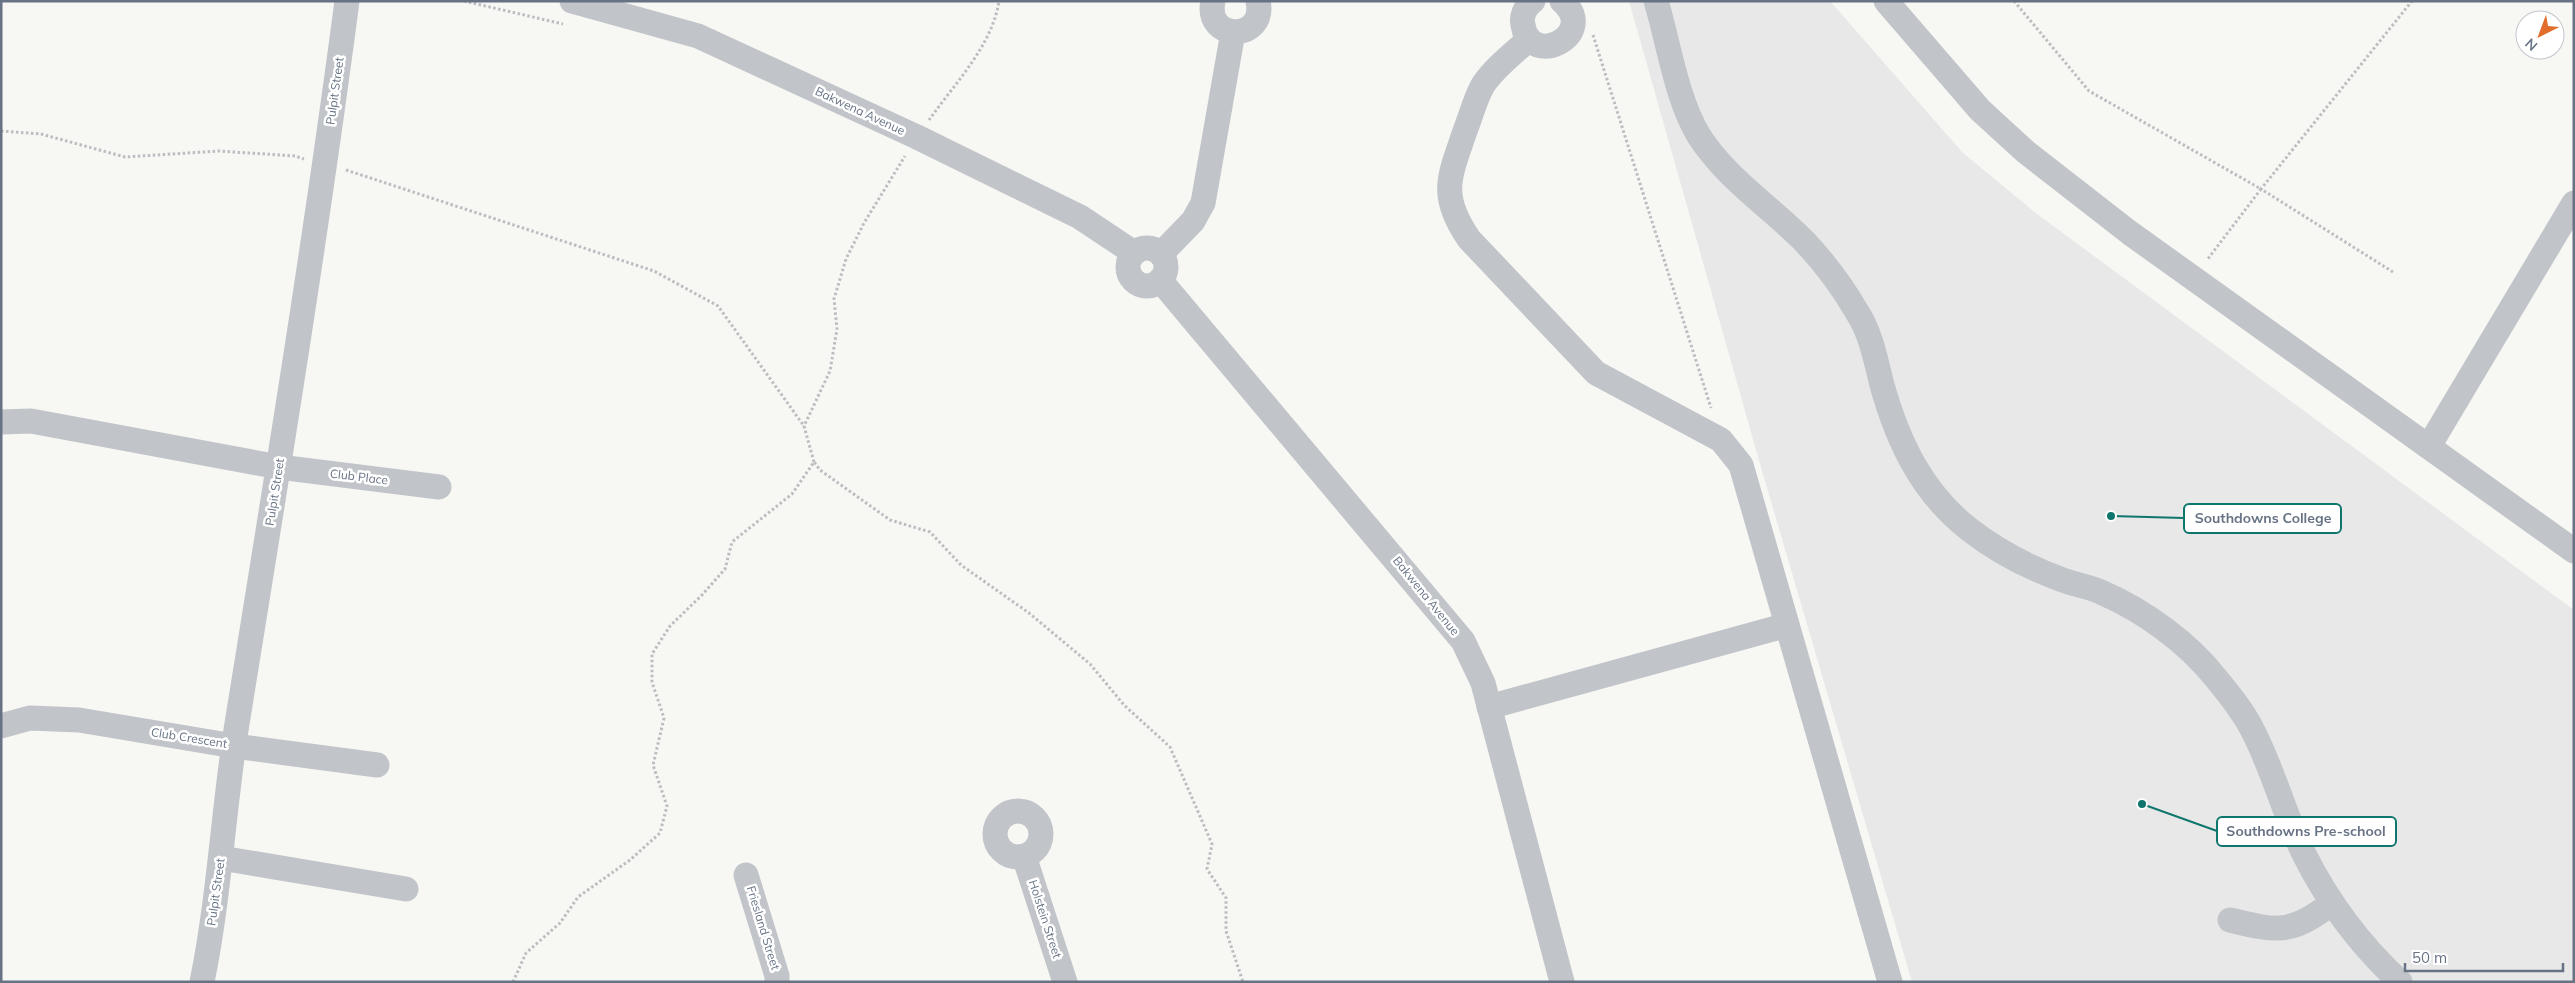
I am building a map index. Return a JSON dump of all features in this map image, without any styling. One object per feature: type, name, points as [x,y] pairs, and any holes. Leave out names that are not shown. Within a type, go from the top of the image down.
[{"type":"street","name":"Pulpit Street","points":[[202,982],[221,858],[234,746],[325,165],[346,1]]},
{"type":"street","points":[[1212,1],[1211,9],[1214,20],[1222,28],[1233,32],[1244,31],[1254,24],[1259,14],[1258,1]]},
{"type":"street","points":[[1533,1],[1526,8],[1522,19],[1524,30],[1530,39],[1538,45],[1549,47],[1560,44],[1568,37],[1572,27],[1572,16],[1562,1]]},
{"type":"street","points":[[1656,1],[1671,59],[1689,114],[1698,134],[1716,159],[1738,182],[1802,239],[1825,264],[1860,316],[1871,345],[1891,418],[1906,453],[1923,482],[1968,528],[2000,551],[2062,580],[2100,591],[2130,606],[2180,642],[2212,673],[2238,704],[2253,731],[2305,855],[2332,903],[2350,929],[2400,982]]},
{"type":"street","points":[[1886,1],[1980,110],[2019,146],[2130,233],[2574,551]]},
{"type":"street","name":"Bakwena Avenue","points":[[569,13],[636,10],[698,36],[910,147],[1080,217],[1134,253]]},
{"type":"street","points":[[1160,254],[1193,221],[1203,203],[1233,32]]},
{"type":"street","points":[[1530,39],[1490,76],[1477,98],[1451,172],[1450,202],[1455,218],[1469,239],[1596,373],[1721,440],[1741,465],[1890,982]]},
{"type":"street","points":[[2429,446],[2574,203]]},
{"type":"street","points":[[1148,248],[1160,254],[1166,267],[1160,280],[1153,284],[1143,285],[1132,278],[1128,264],[1134,253],[1148,248]]},
{"type":"street","name":"Bakwena Avenue","points":[[1160,280],[1451,625],[1472,659],[1483,683],[1562,982]]},
{"type":"street","points":[[1,422],[31,421],[279,466]]},
{"type":"street","name":"Club Place","points":[[279,466],[439,487]]},
{"type":"street","points":[[1489,707],[1787,625]]},
{"type":"street","name":"Club Crescent","points":[[1,726],[30,718],[62,718],[234,746],[377,765]]},
{"type":"street","name":"Holstein Street","points":[[1024,856],[1065,982]]},
{"type":"street","points":[[221,858],[406,889]]},
{"type":"street","name":"Friesland Street","points":[[746,875],[777,976],[777,982]]},
{"type":"street","points":[[2230,920],[2267,928],[2284,929],[2314,916],[2332,903]]},
{"type":"path","points":[[464,1],[569,13]]},
{"type":"path","points":[[804,426],[830,371],[837,329],[834,299],[846,259],[864,223],[910,147],[984,44],[995,22],[998,1]]},
{"type":"path","points":[[2014,1],[2089,91],[2261,189],[2393,272]]},
{"type":"path","points":[[2193,277],[2412,1]]},
{"type":"path","points":[[1591,29],[1721,440]]},
{"type":"path","points":[[1,131],[41,134],[125,157],[219,151],[295,156],[430,196],[654,271],[718,306],[804,426],[814,462],[820,470],[890,520],[930,532],[961,565],[1029,613],[1090,664],[1124,705],[1170,746],[1212,844],[1207,869],[1226,898],[1226,931],[1243,982]]},
{"type":"path","points":[[896,153],[910,147]]},
{"type":"path","points":[[513,982],[526,953],[560,923],[578,897],[630,860],[660,833],[667,806],[653,765],[664,718],[652,682],[652,654],[670,626],[702,595],[725,569],[732,542],[792,494],[814,462]]},
{"type":"shaded area","points":[[1629,1],[1830,1],[1963,153],[2037,214],[2574,610],[2574,982],[1912,982],[1760,464]]},
{"type":"place","name":"Southdowns College","points":[[2111,516]]},
{"type":"place","name":"Southdowns Pre-school","points":[[2142,804]]}]
